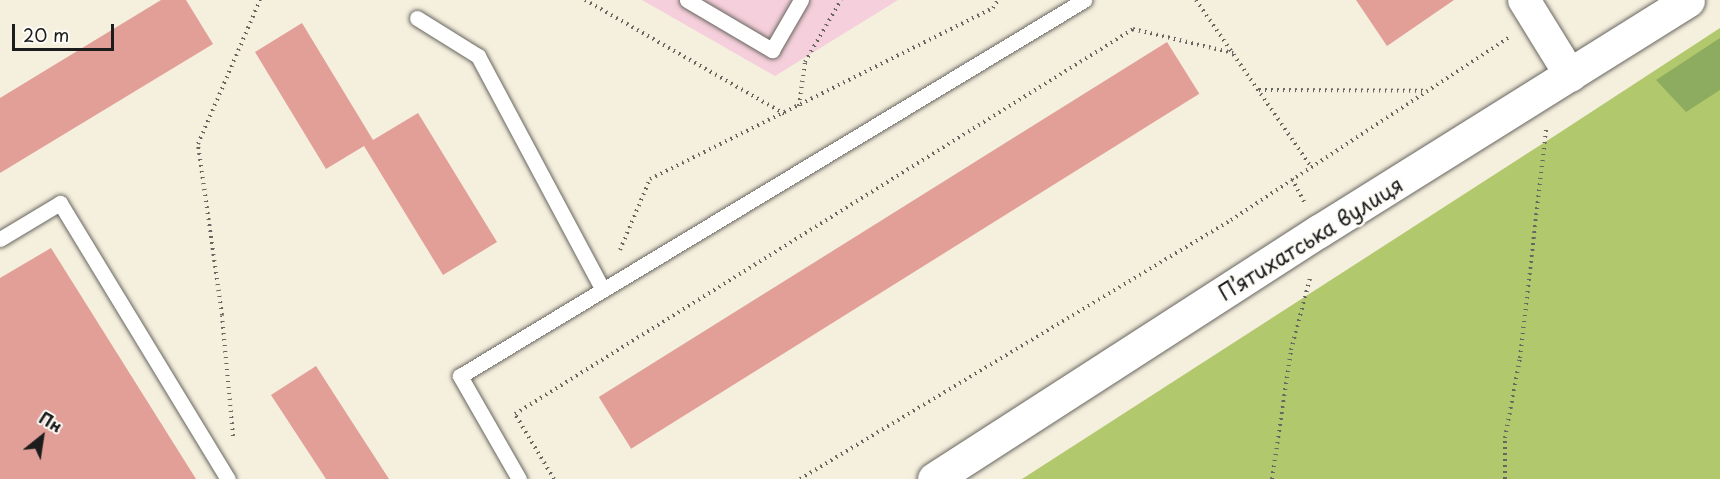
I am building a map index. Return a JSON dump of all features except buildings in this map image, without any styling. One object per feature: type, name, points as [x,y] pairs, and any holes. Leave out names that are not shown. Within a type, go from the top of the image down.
[{"type":"street","name":"П’ятихатська вулиця","points":[[934,479],[1319,231],[1688,0]]},
{"type":"street","points":[[1530,10],[1562,81]]},
{"type":"lane","points":[[687,0],[772,50],[801,0]]},
{"type":"lane","points":[[519,479],[460,376],[1084,0]]},
{"type":"lane","points":[[417,18],[478,56],[603,290]]},
{"type":"lane","points":[[0,240],[60,203],[228,479]]},
{"type":"path","points":[[233,444],[222,315],[198,144],[260,0]]},
{"type":"path","points":[[585,0],[785,114]]},
{"type":"path","points":[[799,107],[805,62],[841,0]]},
{"type":"path","points":[[603,290],[650,179],[785,114],[993,8],[998,0]]},
{"type":"path","points":[[1196,0],[1311,167]]},
{"type":"path","points":[[800,479],[1293,179],[1425,91],[1530,10]]},
{"type":"path","points":[[554,479],[515,414],[1133,29],[1233,53]]},
{"type":"path","points":[[1505,479],[1505,438],[1520,358],[1528,271],[1539,213],[1540,162],[1562,81]]},
{"type":"path","points":[[1258,90],[1425,91]]},
{"type":"path","points":[[1272,479],[1290,350],[1309,288],[1319,231],[1293,179]]},
{"type":"shaded area","points":[[642,0],[898,0],[775,76]]},
{"type":"green space","points":[[1720,28],[1720,479],[1022,479],[1556,135]]},
{"type":"green space","points":[[1720,38],[1720,90],[1686,112],[1656,80]]}]
